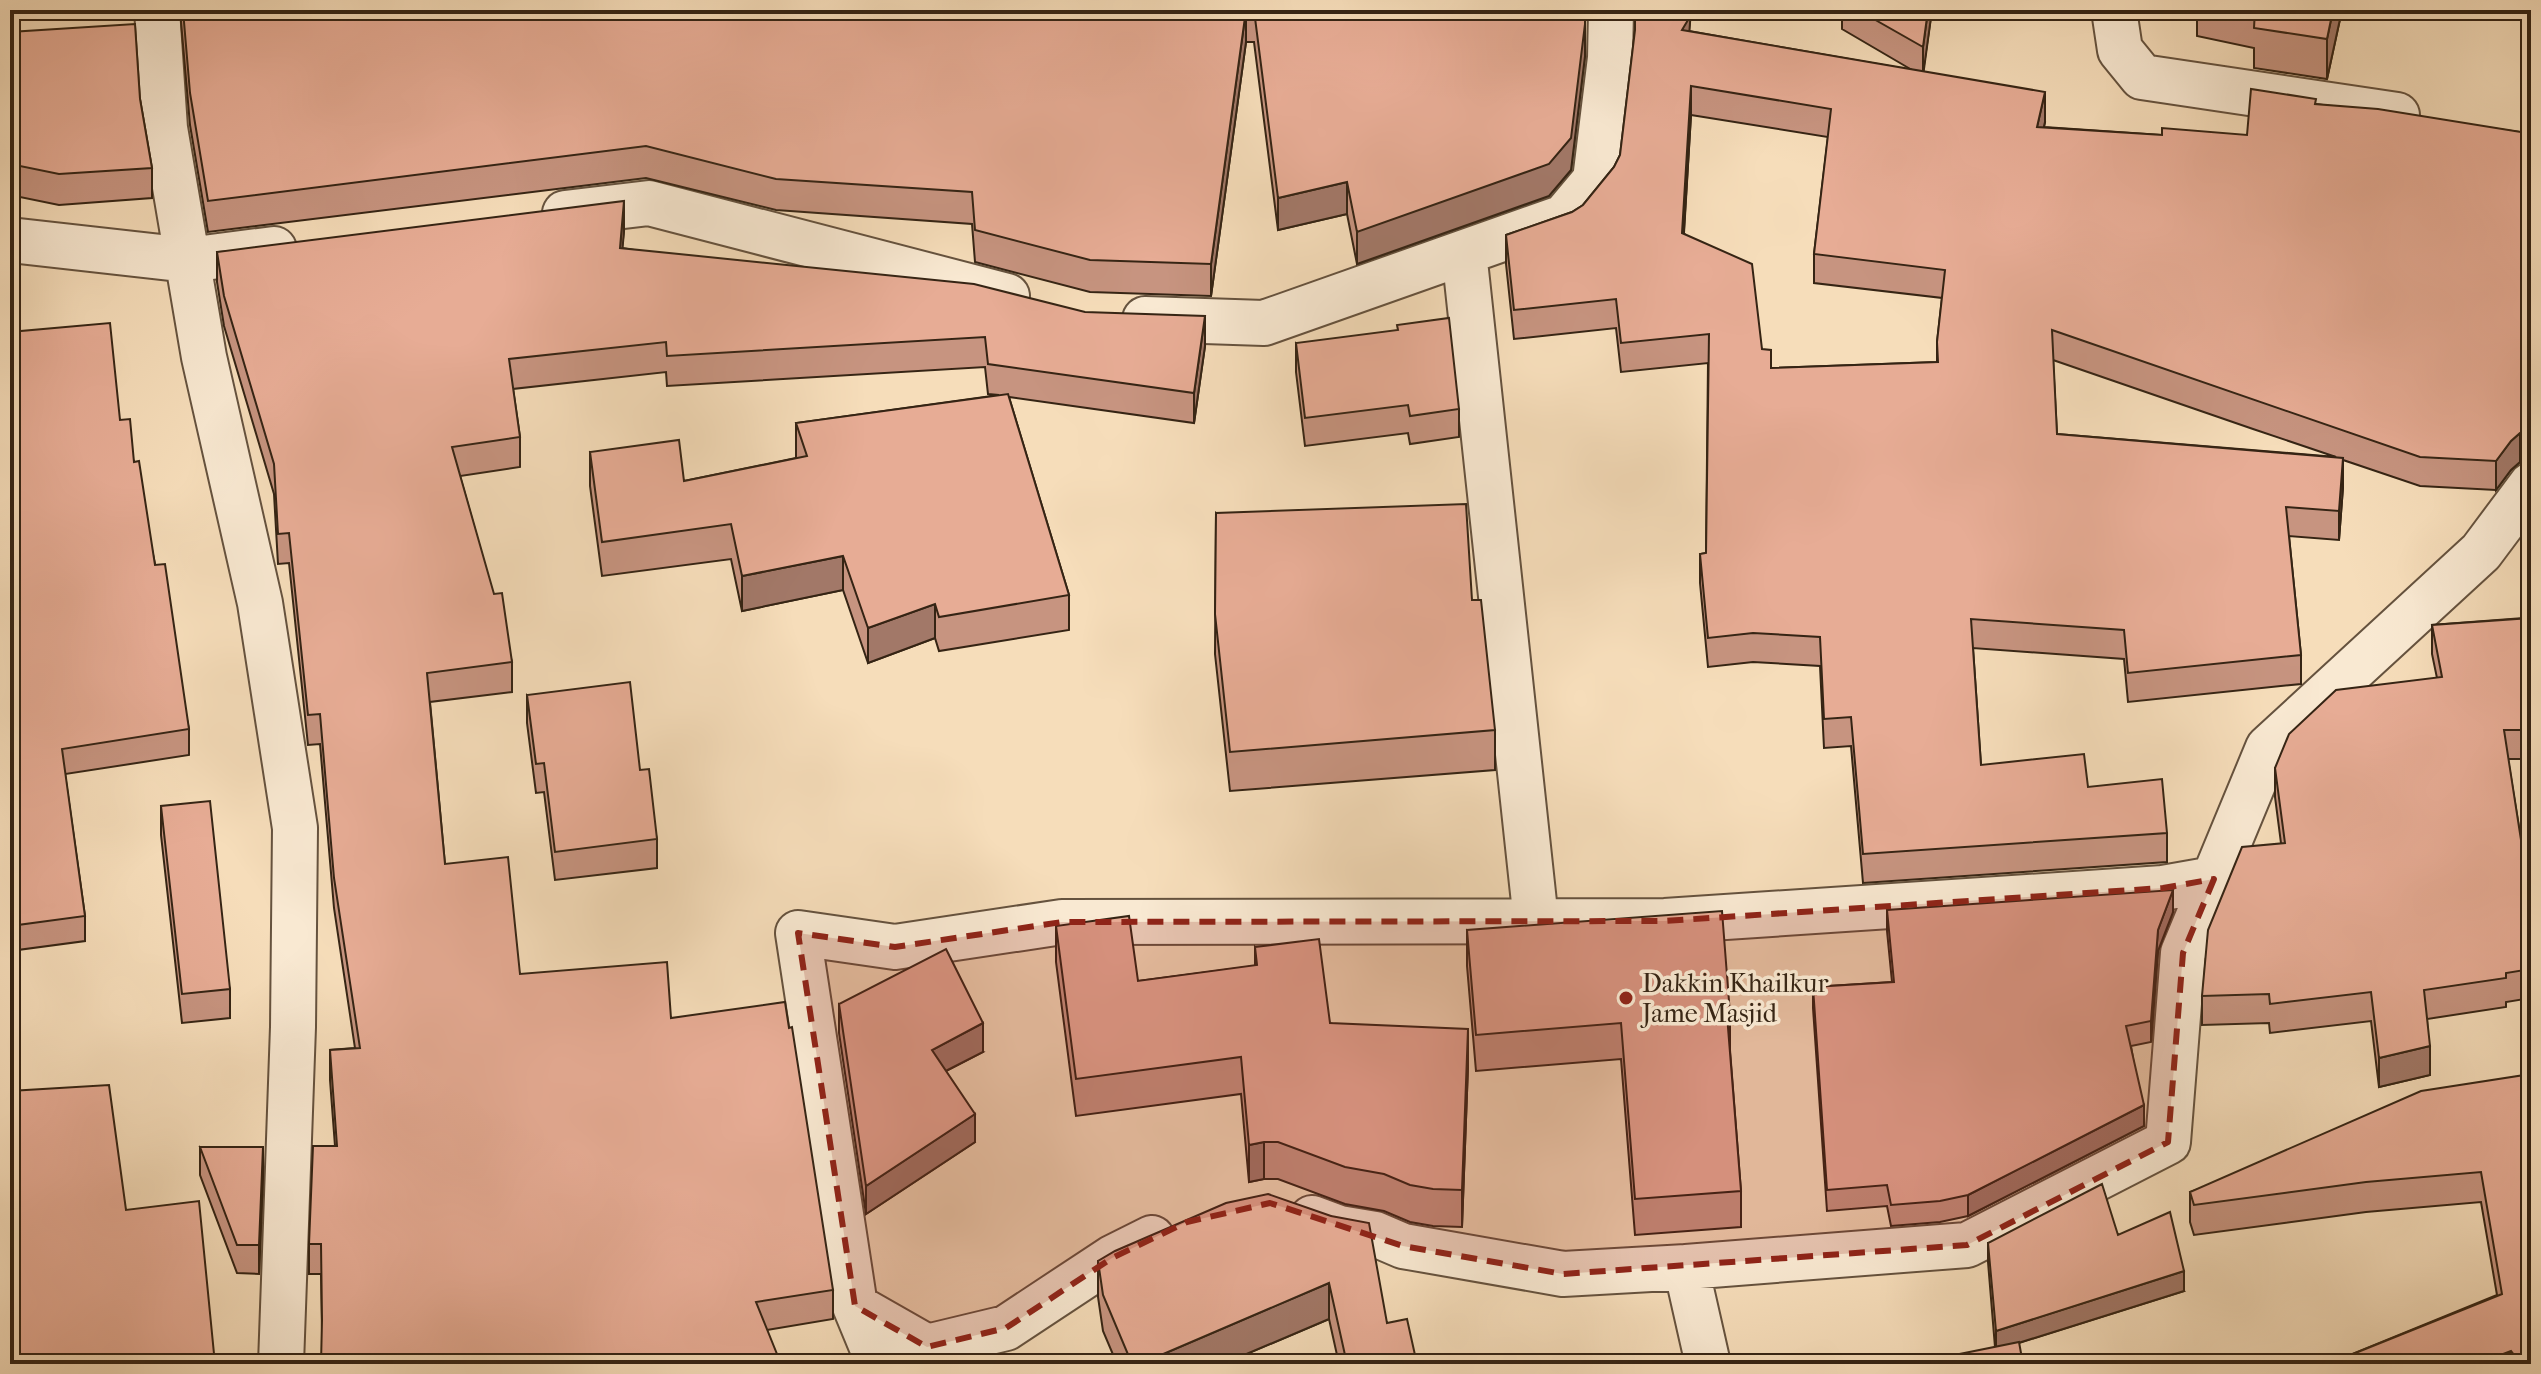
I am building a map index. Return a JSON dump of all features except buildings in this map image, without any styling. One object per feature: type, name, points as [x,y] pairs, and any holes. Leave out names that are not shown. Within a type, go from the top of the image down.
[{"type":"street","points":[[157,10],[165,128],[204,357],[260,603],[295,828],[293,1027],[281,1364]]},
{"type":"street","points":[[1101,317],[1264,323],[1564,217],[1595,180],[1610,58],[1611,10]]},
{"type":"street","points":[[2114,10],[2120,50],[2142,77],[2436,122]]},
{"type":"street","points":[[526,218],[649,203],[1041,305]]},
{"type":"street","points":[[10,240],[188,260],[311,245]]},
{"type":"street","points":[[1464,252],[1536,921]]},
{"type":"street","points":[[1270,1203],[1339,1228],[1375,1234],[1403,1246],[1563,1274],[1686,1267],[1967,1245],[2168,1142],[2183,953],[2268,748],[2481,552],[2531,485]]},
{"type":"street","points":[[879,1364],[855,1306],[798,933],[895,947],[1062,922],[1665,921],[2163,888],[2214,879]]},
{"type":"street","points":[[855,1306],[927,1347],[1006,1328],[1112,1258],[1187,1222]]},
{"type":"street","points":[[1686,1267],[1708,1364]]},
{"type":"highlighted area","points":[[2214,879],[2183,953],[2168,1142],[1967,1245],[1563,1274],[1403,1246],[1270,1203],[1187,1222],[1112,1258],[1006,1328],[927,1347],[855,1306],[798,933],[895,947],[1062,922],[1665,921],[2163,888]]},
{"type":"place","name":"Dakkin Khailkur Jame Masjid","points":[[1626,998]]}]
